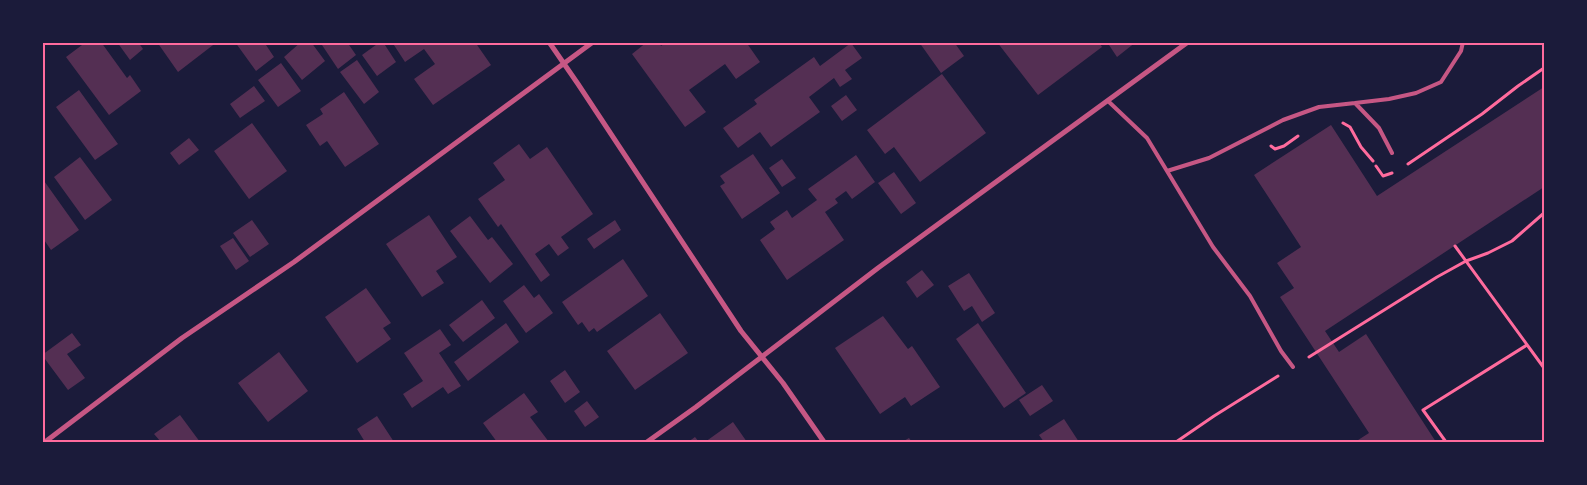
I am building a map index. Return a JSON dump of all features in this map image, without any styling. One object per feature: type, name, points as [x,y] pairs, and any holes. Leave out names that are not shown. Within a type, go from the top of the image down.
[{"type":"street","points":[[549,42],[727,309],[799,405],[824,442]]},
{"type":"street","points":[[44,442],[174,344],[294,262],[593,42]]},
{"type":"street","points":[[647,442],[878,268],[1188,42]]},
{"type":"lane","points":[[1167,171],[1209,158],[1283,120],[1319,107],[1389,99],[1416,93],[1441,82],[1461,51],[1463,42]]},
{"type":"lane","points":[[1108,101],[1147,138],[1212,246],[1250,296],[1281,351],[1293,367]]},
{"type":"lane","points":[[1354,103],[1379,128],[1392,153]]},
{"type":"path","points":[[1176,442],[1214,416],[1437,277],[1466,261],[1488,253],[1512,240],[1544,213]]},
{"type":"path","points":[[1456,246],[1544,368]]},
{"type":"path","points":[[1446,442],[1423,410],[1527,345]]},
{"type":"building","points":[[86,42],[101,42],[127,78],[130,75],[141,91],[109,115],[66,57]]},
{"type":"building","points":[[117,42],[138,42],[143,49],[130,60]]},
{"type":"building","points":[[157,42],[217,42],[178,72]]},
{"type":"building","points":[[235,42],[264,42],[274,57],[256,71]]},
{"type":"building","points":[[301,42],[311,42],[325,61],[302,80],[284,57]]},
{"type":"building","points":[[320,42],[347,42],[356,55],[338,69]]},
{"type":"building","points":[[380,42],[383,42],[396,62],[377,76],[362,55]]},
{"type":"building","points":[[392,42],[475,42],[491,65],[433,105],[414,79],[435,64],[424,49],[405,62]]},
{"type":"building","points":[[647,42],[659,42],[661,46],[667,42],[746,42],[760,62],[736,79],[725,64],[689,90],[706,112],[685,127],[632,54]]},
{"type":"building","points":[[919,42],[954,42],[964,56],[941,73]]},
{"type":"building","points":[[997,42],[1099,42],[1102,47],[1038,95]]},
{"type":"building","points":[[1107,42],[1136,42],[1117,57]]},
{"type":"building","points":[[851,43],[862,58],[845,70],[852,79],[840,87],[834,78],[809,97],[820,112],[771,147],[760,132],[738,148],[723,128],[757,104],[754,100],[814,57],[820,66]]},
{"type":"building","points":[[357,60],[379,92],[364,104],[340,72]]},
{"type":"building","points":[[281,63],[301,91],[278,107],[258,80]]},
{"type":"building","points":[[942,74],[986,133],[920,182],[894,147],[885,154],[867,130]]},
{"type":"building","points":[[254,86],[265,101],[240,118],[230,104]]},
{"type":"building","points":[[1544,87],[1544,187],[1325,331],[1339,352],[1366,334],[1436,442],[1355,442],[1369,433],[1280,297],[1294,288],[1277,263],[1301,247],[1254,175],[1331,125],[1377,196]]},
{"type":"building","points":[[79,90],[118,144],[95,160],[56,107]]},
{"type":"building","points":[[344,92],[379,144],[345,167],[327,141],[320,146],[306,125],[323,114],[320,109]]},
{"type":"building","points":[[846,95],[857,110],[842,121],[831,106]]},
{"type":"building","points":[[252,123],[287,171],[249,199],[214,151]]},
{"type":"building","points":[[189,138],[199,150],[179,165],[170,153]]},
{"type":"building","points":[[519,144],[530,159],[547,147],[593,214],[561,237],[569,248],[558,256],[549,244],[535,254],[550,275],[541,282],[501,224],[498,227],[478,199],[505,180],[493,163]]},
{"type":"building","points":[[753,154],[780,193],[742,219],[720,186],[725,183],[720,176]]},
{"type":"building","points":[[856,155],[875,182],[852,199],[846,191],[835,199],[838,203],[825,212],[844,240],[787,280],[760,240],[775,229],[770,222],[787,210],[792,218],[817,200],[808,189]]},
{"type":"building","points":[[80,157],[112,200],[85,220],[54,177]]},
{"type":"building","points":[[782,159],[796,178],[782,187],[769,168]]},
{"type":"building","points":[[894,172],[916,203],[901,214],[878,183]]},
{"type":"building","points":[[42,178],[79,230],[51,250],[42,237]]},
{"type":"building","points":[[429,215],[457,257],[436,271],[444,283],[422,297],[386,244]]},
{"type":"building","points":[[470,216],[488,240],[492,237],[513,264],[490,283],[450,231]]},
{"type":"building","points":[[252,220],[269,244],[250,257],[233,233]]},
{"type":"building","points":[[615,220],[621,230],[594,249],[587,239]]},
{"type":"building","points":[[233,238],[249,261],[236,270],[220,246]]},
{"type":"building","points":[[623,259],[648,296],[597,332],[594,328],[589,332],[582,322],[578,325],[562,302]]},
{"type":"building","points":[[922,270],[934,285],[917,298],[906,282]]},
{"type":"building","points":[[969,273],[995,313],[982,322],[972,306],[964,311],[948,286]]},
{"type":"building","points":[[524,285],[534,298],[539,294],[553,313],[526,333],[503,301]]},
{"type":"building","points":[[366,288],[391,323],[383,328],[391,339],[357,363],[325,317]]},
{"type":"building","points":[[482,300],[495,318],[463,342],[449,325]]},
{"type":"building","points":[[660,313],[688,353],[635,390],[607,351]]},
{"type":"building","points":[[883,316],[908,349],[912,346],[940,387],[911,406],[905,397],[880,414],[835,348]]},
{"type":"building","points":[[506,323],[519,342],[468,381],[454,362]]},
{"type":"building","points":[[978,323],[1026,393],[1004,408],[956,339]]},
{"type":"building","points":[[440,329],[451,345],[439,353],[461,386],[448,394],[443,387],[412,408],[403,394],[423,381],[404,353]]},
{"type":"building","points":[[72,333],[81,345],[67,354],[85,378],[68,390],[42,355]]},
{"type":"building","points":[[279,352],[308,391],[268,422],[238,383]]},
{"type":"building","points":[[565,370],[580,392],[565,403],[550,381]]},
{"type":"building","points":[[1042,385],[1053,401],[1030,416],[1019,400]]},
{"type":"building","points":[[524,393],[538,412],[530,417],[549,442],[497,442],[483,423]]},
{"type":"building","points":[[587,401],[599,417],[585,427],[574,411]]},
{"type":"building","points":[[180,415],[200,442],[161,442],[154,434]]},
{"type":"building","points":[[377,416],[394,442],[365,442],[357,429]]},
{"type":"building","points":[[1064,419],[1079,442],[1044,442],[1039,435]]},
{"type":"building","points":[[733,422],[747,442],[705,442]]},
{"type":"building","points":[[695,437],[699,442],[688,442]]},
{"type":"building","points":[[909,438],[912,442],[902,442]]}]
